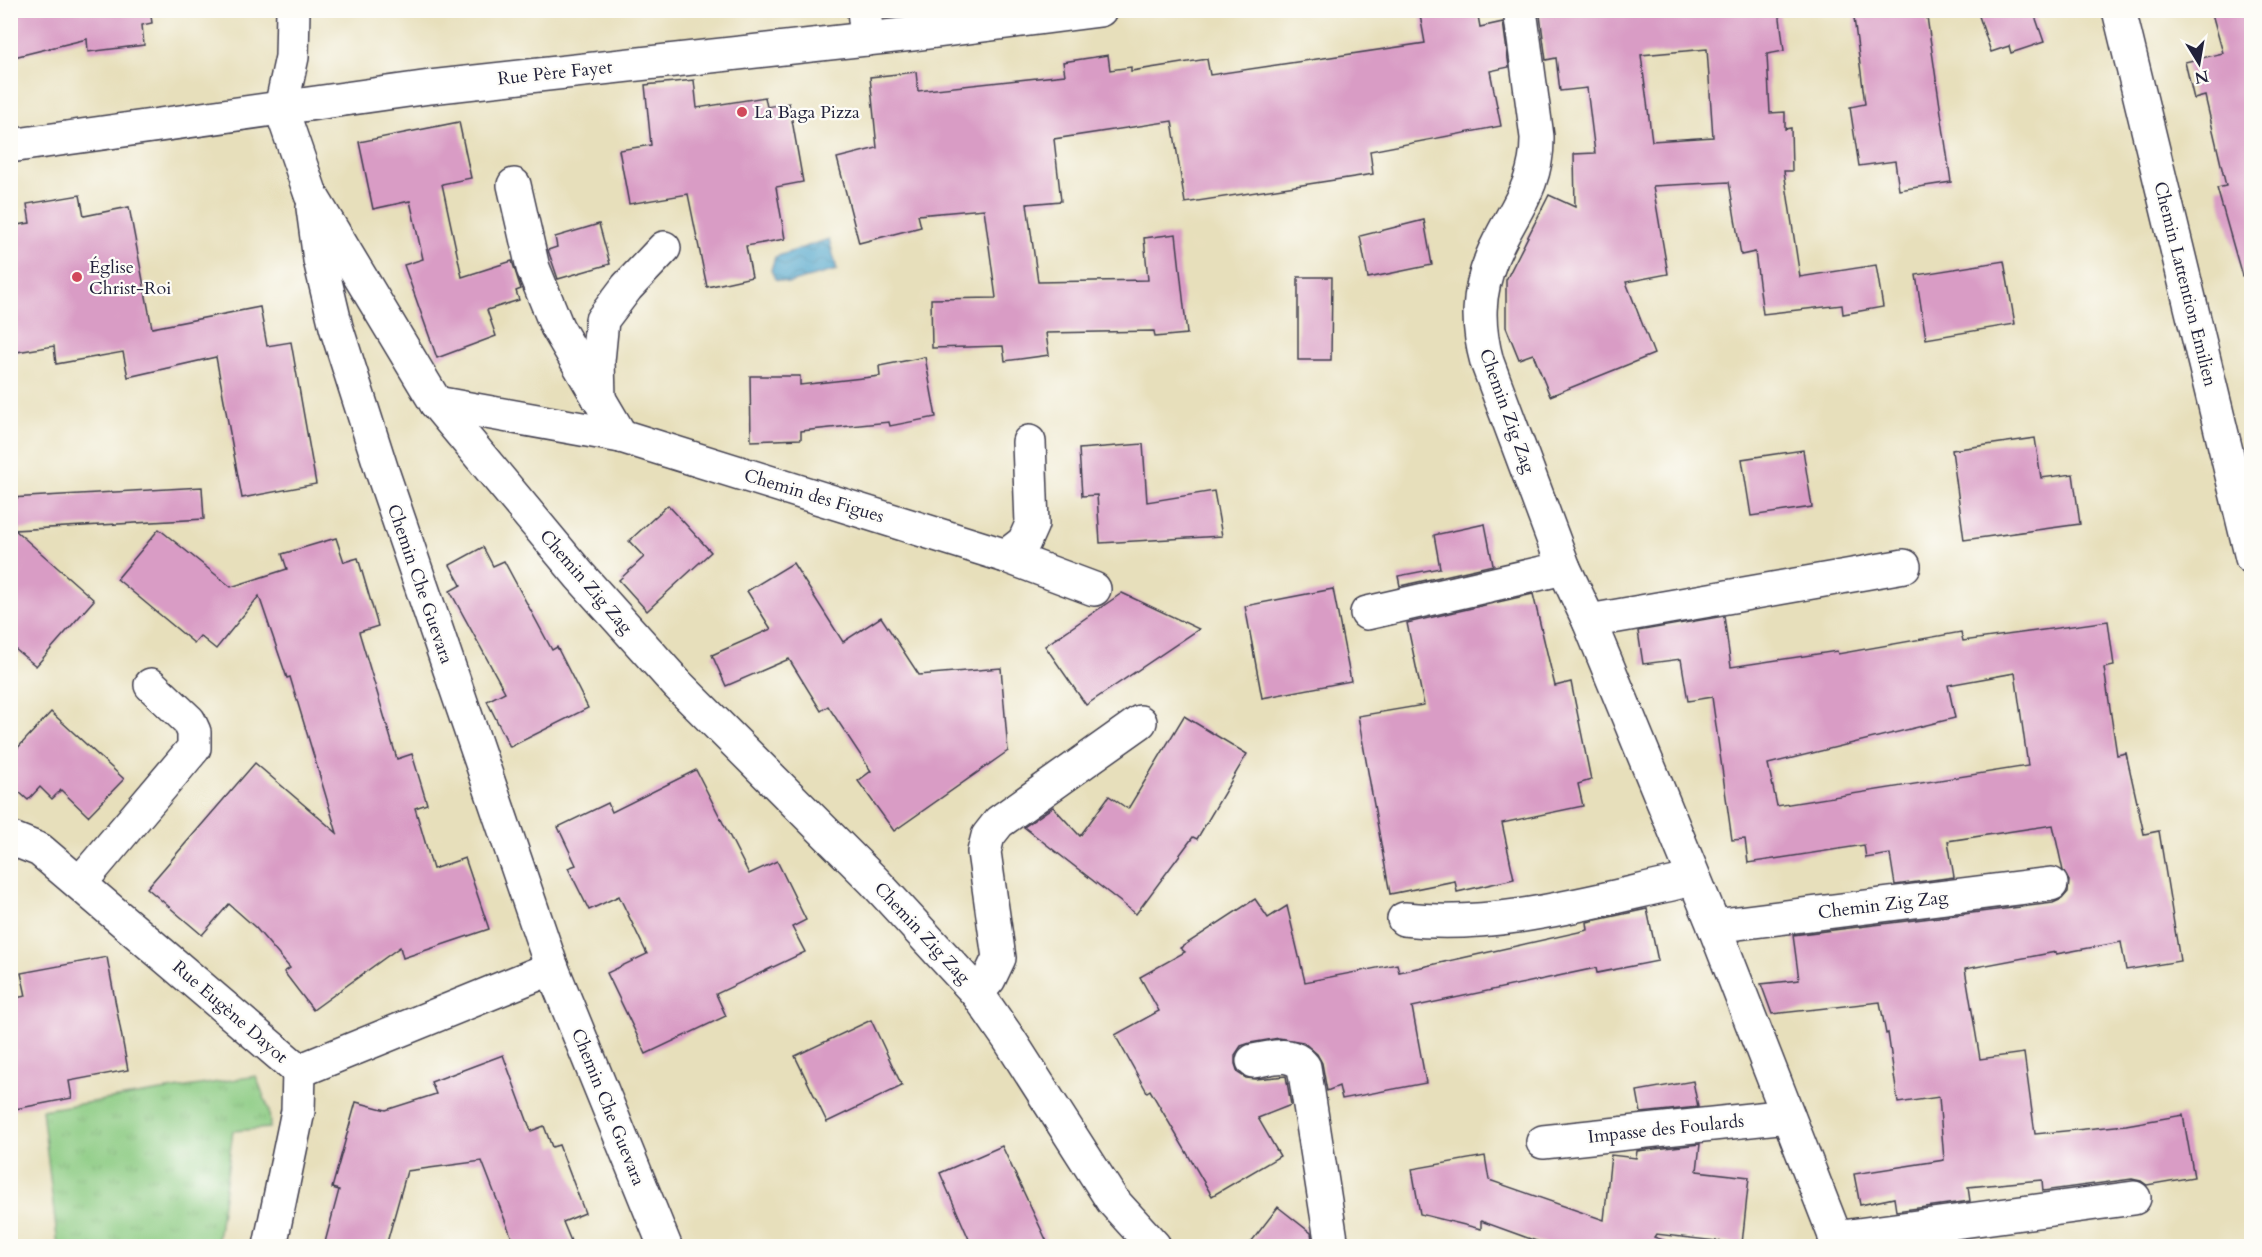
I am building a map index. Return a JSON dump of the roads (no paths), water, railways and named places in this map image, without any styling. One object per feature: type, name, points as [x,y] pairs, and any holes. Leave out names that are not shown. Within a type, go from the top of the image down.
[{"type":"street","points":[[281,108],[292,57],[293,10]]},
{"type":"street","name":"Rue Père Fayet","points":[[10,146],[865,25],[1100,10]]},
{"type":"street","name":"Chemin Zig Zag","points":[[1520,10],[1538,156],[1532,179],[1492,258],[1479,310],[1480,335],[1487,362],[1564,568],[1589,621],[1714,926],[1837,1242],[2134,1198]]},
{"type":"street","name":"Chemin Lattention Emilien","points":[[2119,10],[2252,558]]},
{"type":"street","name":"Chemin Zig Zag","points":[[281,108],[311,195],[436,404],[580,576],[677,684],[874,881],[977,993],[1112,1200],[1154,1246]]},
{"type":"street","points":[[514,185],[534,268],[557,327],[621,436]]},
{"type":"street","name":"Chemin Che Guevara","points":[[311,195],[320,260],[339,338],[385,482],[552,968],[665,1246]]},
{"type":"street","points":[[599,401],[598,361],[602,320],[627,287],[664,248]]},
{"type":"street","name":"Chemin des Figues","points":[[436,404],[621,436],[1006,556],[1094,589]]},
{"type":"street","points":[[1006,556],[1024,542],[1032,524],[1029,442]]},
{"type":"street","points":[[1589,621],[1904,566]]},
{"type":"street","points":[[1367,613],[1564,568]]},
{"type":"street","points":[[80,884],[194,748],[194,732],[189,721],[150,685]]},
{"type":"street","name":"Chemin Zig Zag","points":[[977,993],[989,979],[999,958],[984,852],[988,836],[999,822],[1140,722]]},
{"type":"street","name":"Rue Eugène Dayot","points":[[10,838],[40,850],[299,1071],[298,1111],[270,1246]]},
{"type":"street","points":[[1404,919],[1468,922],[1512,918],[1694,879]]},
{"type":"street","name":"Chemin Zig Zag","points":[[1714,926],[2051,884]]},
{"type":"street","points":[[299,1071],[552,968]]},
{"type":"street","points":[[1253,1061],[1289,1055],[1304,1067],[1332,1246]]},
{"type":"street","name":"Impasse des Foulards","points":[[1543,1142],[1788,1116]]},
{"type":"water","points":[[829,239],[837,270],[788,283],[775,279],[771,270],[775,257]]},
{"type":"place","name":"La Baga Pizza","points":[[742,112]]},
{"type":"place","name":"Église Christ-Roi","points":[[77,277]]}]
